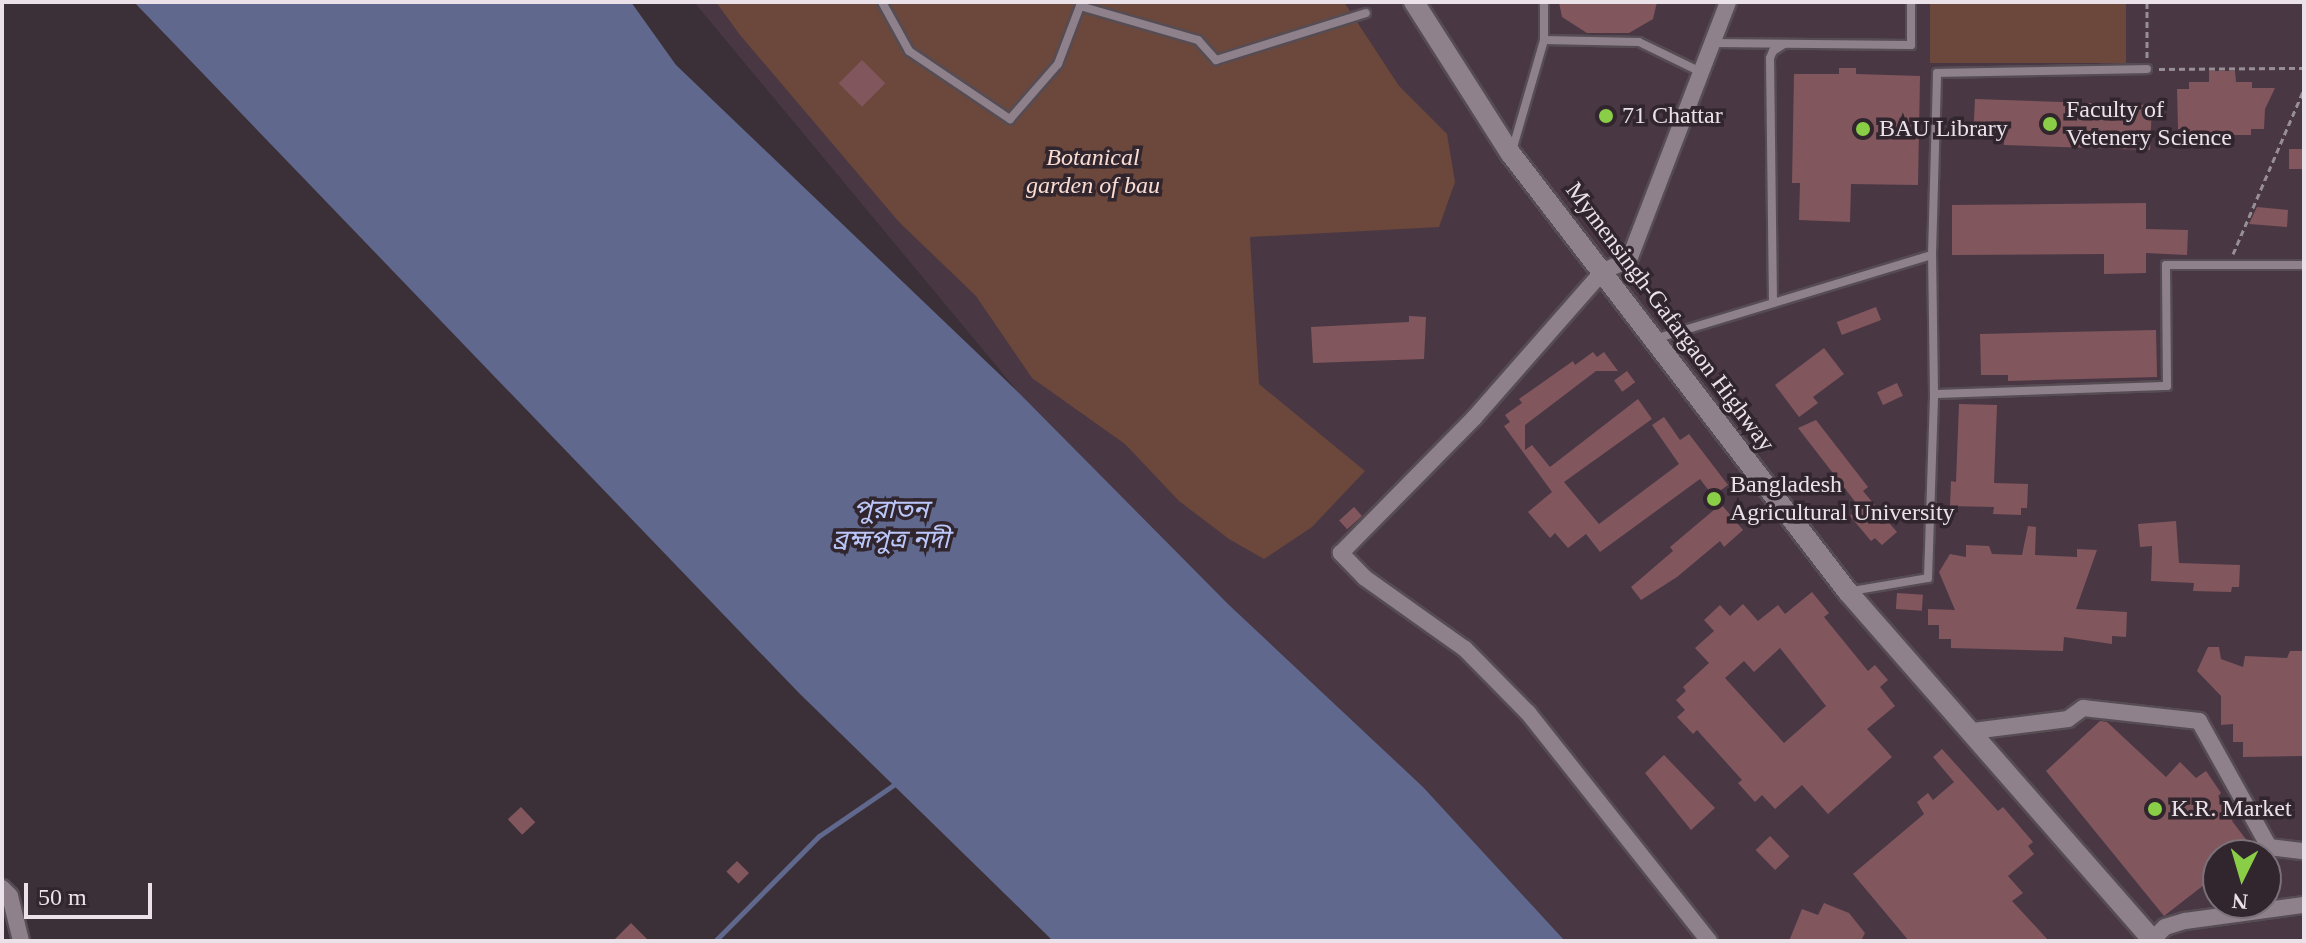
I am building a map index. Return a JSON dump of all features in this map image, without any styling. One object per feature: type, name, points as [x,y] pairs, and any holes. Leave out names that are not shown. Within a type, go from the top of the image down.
[{"type":"main road","name":"Mymensingh-Gafargaon Highway","points":[[1414,2],[1511,154],[1848,592],[2156,941]]},
{"type":"street","points":[[1709,941],[1528,713],[1465,649],[1365,578],[1341,553],[1474,418],[1603,271],[1629,260],[1728,2]]},
{"type":"street","points":[[1973,731],[2068,719],[2083,708],[2199,721],[2269,847],[2304,851]]},
{"type":"street","points":[[2,888],[10,896],[21,941]]},
{"type":"street","points":[[2156,941],[2157,935],[2165,927],[2185,921],[2304,905]]},
{"type":"lane","points":[[882,2],[909,51],[1010,119],[1058,64],[1080,4],[1198,40],[1216,60],[1366,13]]},
{"type":"lane","points":[[1511,154],[1544,40],[1544,2]]},
{"type":"lane","points":[[1712,43],[1911,45],[1911,2]]},
{"type":"lane","points":[[1544,40],[1639,42],[1701,72]]},
{"type":"lane","points":[[1773,303],[1770,54],[1784,44]]},
{"type":"lane","points":[[1848,592],[1928,578],[1934,394],[1932,255],[1937,73],[2147,69]]},
{"type":"lane","points":[[1654,339],[1932,255]]},
{"type":"lane","points":[[1934,394],[2167,386],[2166,265],[2304,265]]},
{"type":"path","points":[[2147,2],[2147,69],[2304,68]]},
{"type":"path","points":[[2228,265],[2304,89]]},
{"type":"shaded area","name":"Bangladesh Agricultural University","points":[[694,2],[2304,2],[2304,941],[1565,941],[1423,787],[1228,604],[1019,393]]},
{"type":"green space","name":"Botanical garden of bau","points":[[716,2],[1344,2],[1399,86],[1447,134],[1455,182],[1439,227],[1250,237],[1259,384],[1365,471],[1312,527],[1264,559],[1229,539],[1179,501],[1125,444],[1032,378],[976,296],[899,222],[740,35]]},
{"type":"green space","points":[[1930,2],[2126,2],[2126,63],[1930,63]]},
{"type":"water","name":"পুরাতন ব্রহ্মপুত্র নদী","points":[[134,2],[631,2],[676,65],[1019,393],[1228,604],[1423,787],[1565,941],[1053,941],[799,693]]},
{"type":"building","points":[[1559,2],[1657,2],[1653,19],[1629,33],[1587,33],[1562,17]]},
{"type":"building","points":[[862,60],[885,83],[862,107],[839,83]]},
{"type":"building","points":[[1839,68],[1856,68],[1856,74],[1920,76],[1918,185],[1851,184],[1850,222],[1799,220],[1800,183],[1792,183],[1794,74],[1839,74]]},
{"type":"building","points":[[2209,71],[2235,71],[2236,82],[2252,82],[2252,88],[2275,88],[2265,109],[2264,129],[2251,129],[2251,135],[2190,135],[2190,129],[2178,129],[2177,89],[2189,89],[2189,82],[2209,82]]},
{"type":"building","points":[[1975,99],[2152,105],[2150,150],[2004,145],[2004,139],[1973,138]]},
{"type":"building","points":[[2289,149],[2304,149],[2304,169],[2289,169]]},
{"type":"building","points":[[2146,203],[2146,229],[2188,230],[2187,255],[2146,253],[2146,273],[2104,274],[2104,254],[1952,255],[1952,205]]},
{"type":"building","points":[[2257,207],[2288,210],[2287,227],[2249,224]]},
{"type":"building","points":[[1876,307],[1881,320],[1842,335],[1837,322]]},
{"type":"building","points":[[1409,316],[1426,317],[1424,359],[1313,363],[1311,327],[1409,322]]},
{"type":"building","points":[[2156,330],[2157,377],[2008,381],[2008,375],[1981,375],[1980,334]]},
{"type":"building","points":[[1824,348],[1844,374],[1813,397],[1818,403],[1799,417],[1775,385]]},
{"type":"building","points":[[1593,352],[1597,357],[1604,352],[1618,371],[1596,371],[1525,425],[1525,450],[1532,445],[1550,467],[1638,399],[1652,419],[1564,482],[1599,524],[1679,464],[1652,425],[1664,417],[1680,440],[1689,434],[1728,485],[1713,496],[1700,479],[1600,552],[1586,534],[1568,548],[1555,533],[1550,538],[1528,512],[1552,492],[1504,426],[1510,422],[1505,415],[1522,403],[1519,399],[1573,361],[1575,365]]},
{"type":"building","points":[[1627,371],[1635,382],[1622,392],[1614,380]]},
{"type":"building","points":[[1897,383],[1903,396],[1883,405],[1877,392]]},
{"type":"building","points":[[1959,404],[1997,405],[1994,483],[2028,484],[2027,508],[2021,508],[2021,515],[1993,514],[1994,507],[1950,506],[1951,481],[1956,482]]},
{"type":"building","points":[[1816,420],[1868,487],[1863,491],[1880,511],[1885,507],[1895,519],[1890,524],[1897,532],[1882,545],[1875,538],[1871,541],[1850,516],[1860,508],[1798,428]]},
{"type":"building","points":[[1721,504],[1743,530],[1724,547],[1720,541],[1677,577],[1641,600],[1631,587],[1673,551],[1670,547]]},
{"type":"building","points":[[1354,507],[1362,516],[1347,529],[1339,520]]},
{"type":"building","points":[[2176,521],[2179,563],[2240,565],[2239,587],[2232,587],[2231,592],[2193,591],[2194,583],[2151,581],[2152,546],[2140,547],[2138,524]]},
{"type":"building","points":[[2028,526],[2036,527],[2035,555],[2077,557],[2077,549],[2097,550],[2076,609],[2127,612],[2126,637],[2112,636],[2112,644],[2064,637],[2063,651],[1951,648],[1951,639],[1939,639],[1939,625],[1928,625],[1928,609],[1955,610],[1939,572],[1950,554],[1966,557],[1966,545],[1989,546],[1992,554],[2022,555]]},
{"type":"building","points":[[1812,592],[1829,613],[1824,617],[1868,671],[1875,665],[1888,680],[1880,687],[1895,706],[1867,729],[1892,757],[1828,814],[1802,785],[1775,809],[1762,795],[1755,802],[1738,783],[1742,780],[1697,730],[1693,734],[1677,717],[1685,710],[1676,700],[1686,691],[1683,687],[1709,663],[1695,648],[1714,631],[1704,620],[1720,605],[1730,616],[1743,604],[1758,621],[1778,605],[1785,614]],"holes":[[[1780,648],[1826,706],[1784,743],[1725,678],[1744,661],[1754,672]]]},
{"type":"building","points":[[1897,593],[1923,595],[1922,611],[1896,609]]},
{"type":"building","points":[[2208,647],[2219,647],[2221,659],[2243,667],[2245,656],[2287,658],[2290,651],[2304,651],[2304,756],[2243,757],[2243,742],[2233,742],[2233,724],[2221,725],[2221,696],[2197,671]]},
{"type":"building","name":"K.R. Market","points":[[2100,721],[2107,722],[2166,777],[2180,762],[2196,778],[2206,771],[2221,793],[2218,796],[2232,821],[2246,839],[2202,839],[2202,886],[2164,916],[2046,771]]},
{"type":"building","points":[[1942,749],[1998,811],[2003,807],[2033,842],[2028,846],[2034,854],[2008,876],[2023,893],[2012,901],[2049,941],[1909,941],[1853,874],[1924,814],[1917,802],[1928,793],[1933,800],[1954,782],[1933,757]]},
{"type":"building","points":[[1664,755],[1715,808],[1691,830],[1645,773]]},
{"type":"building","points":[[521,807],[535,822],[522,835],[508,819]]},
{"type":"building","points":[[1770,836],[1789,856],[1775,870],[1756,850]]},
{"type":"building","points":[[737,861],[749,873],[738,884],[726,872]]},
{"type":"building","points":[[1824,903],[1849,913],[1865,933],[1861,941],[1789,941],[1802,909],[1818,915]]},
{"type":"building","points":[[631,923],[649,941],[613,941]]},
{"type":"waterway","points":[[715,941],[819,836],[898,782]]},
{"type":"place","name":"71 Chattar","points":[[1606,116]]},
{"type":"place","name":"Faculty of Vetenery Science","points":[[2050,124]]},
{"type":"place","name":"BAU Library","points":[[1863,129]]},
{"type":"place","name":"Bangladesh Agricultural University","points":[[1714,499]]},
{"type":"place","name":"K.R. Market","points":[[2155,809]]}]
